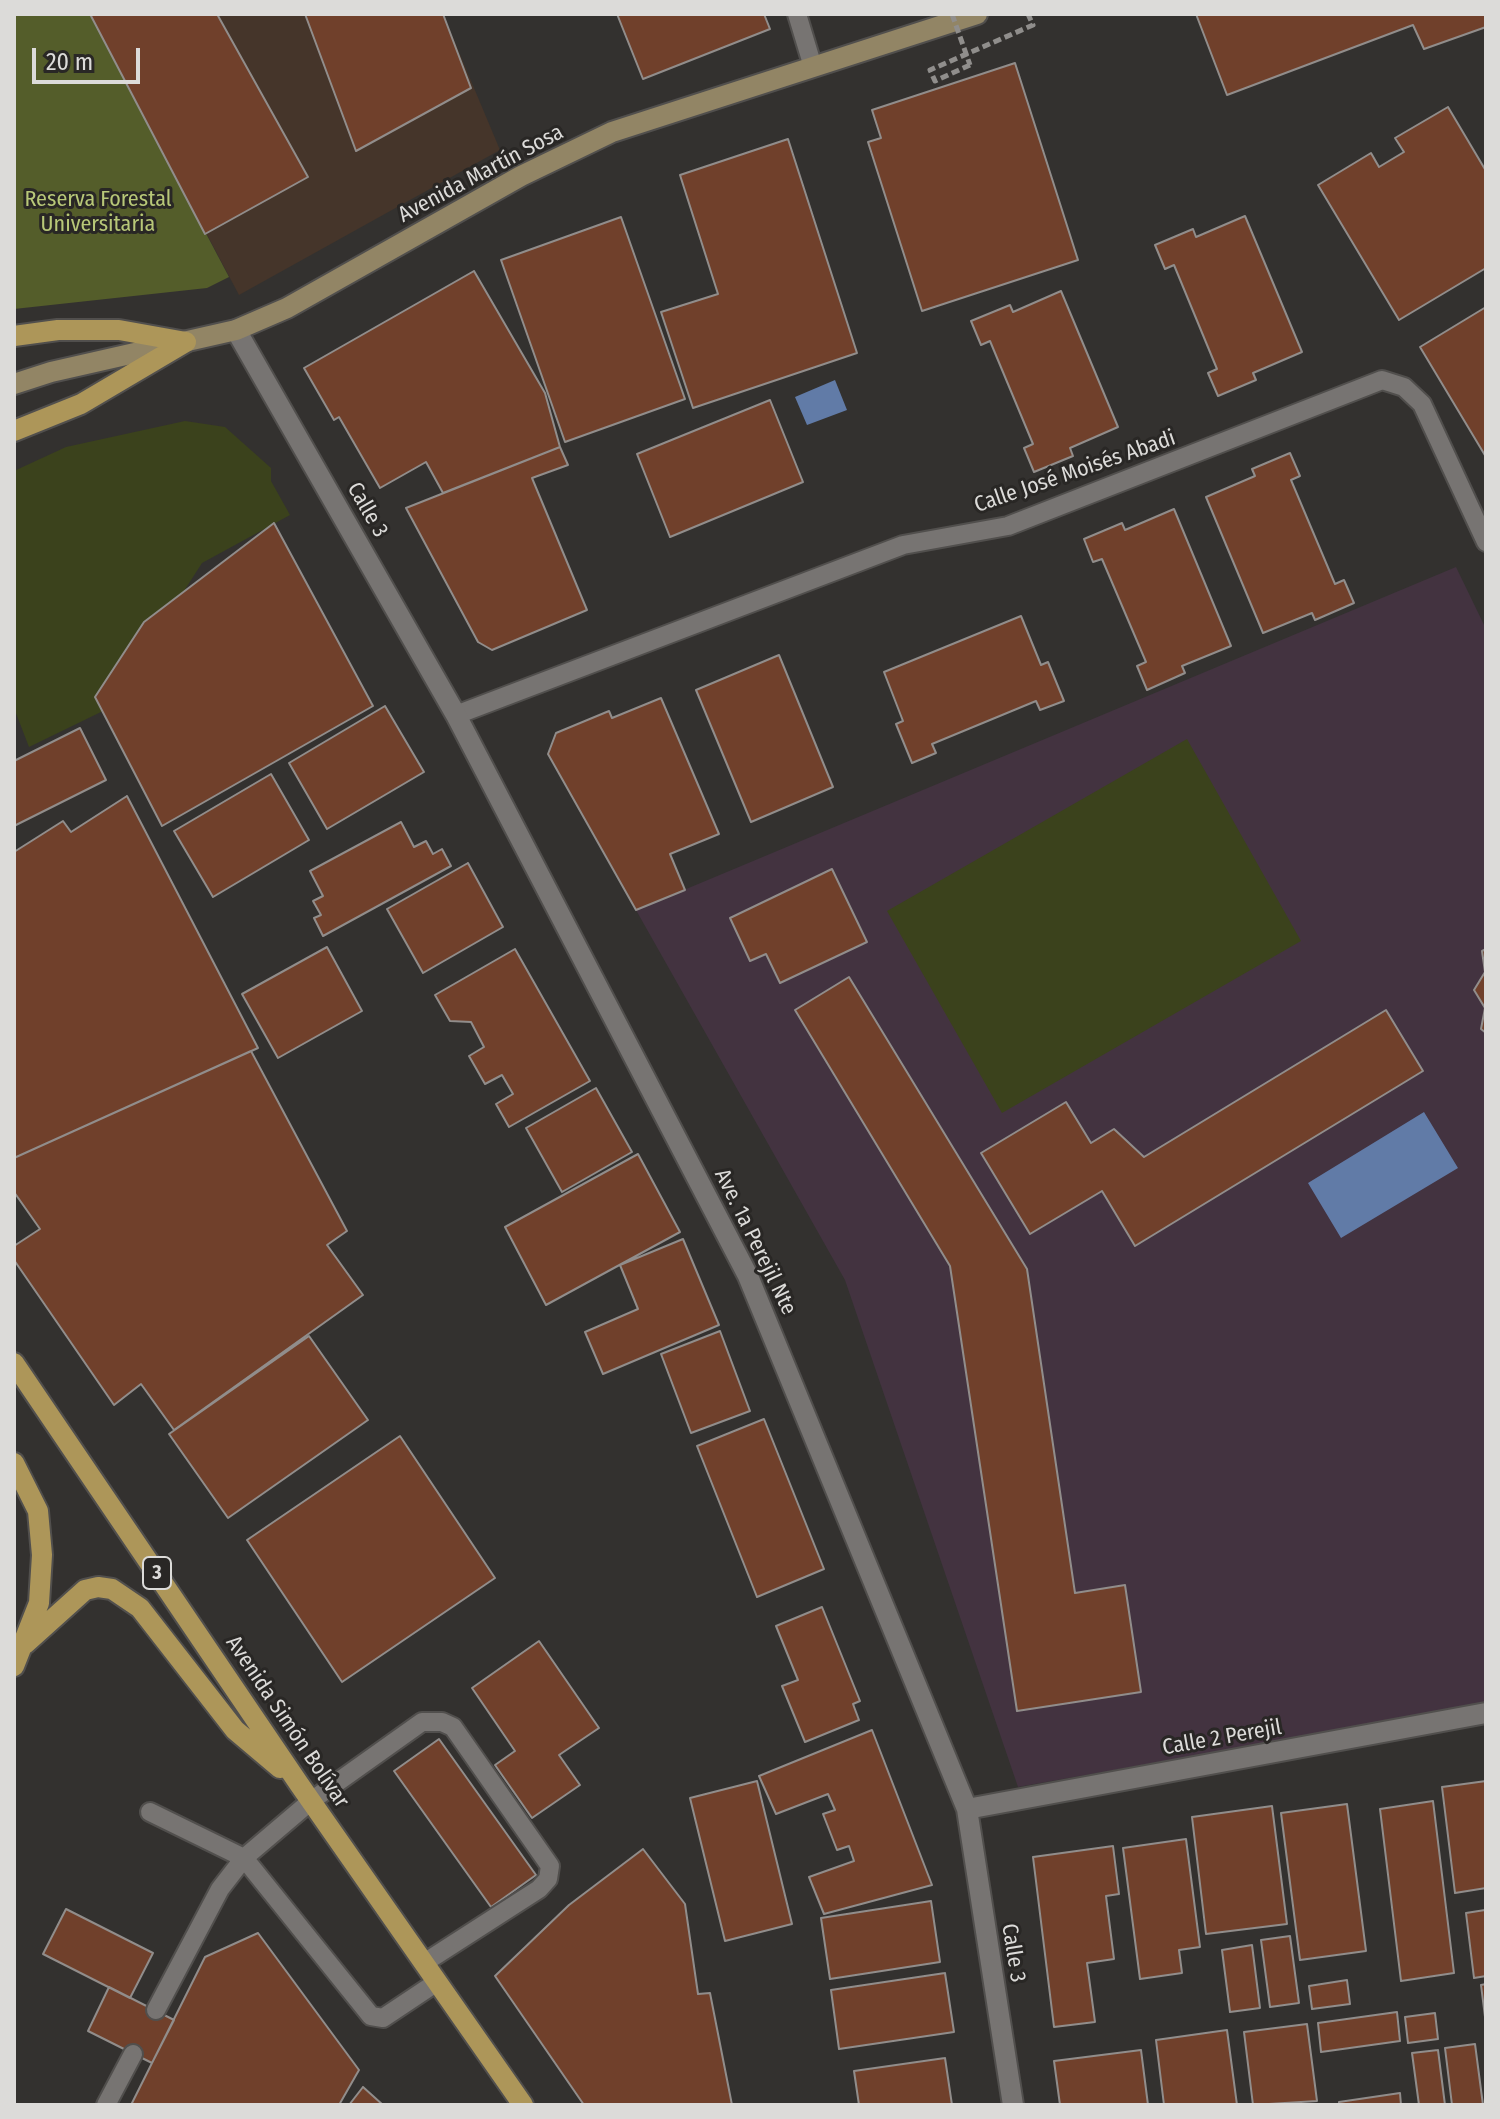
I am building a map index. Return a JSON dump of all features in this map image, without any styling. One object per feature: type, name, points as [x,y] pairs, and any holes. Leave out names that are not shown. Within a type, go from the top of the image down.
[{"type":"main road","name":"Avenida Martín Sosa","points":[[14,384],[51,372],[236,330],[287,308],[521,176],[612,132],[977,14]]},
{"type":"main road","points":[[14,336],[119,330],[186,342]]},
{"type":"main road","points":[[14,431],[81,404],[186,342]]},
{"type":"main road","name":"Avenida Simón Bolívar","points":[[14,1363],[305,1792],[523,2105]]},
{"type":"main road","points":[[14,1463],[38,1511],[42,1555],[39,1603],[14,1666]]},
{"type":"main road","points":[[25,1644],[85,1590],[98,1587],[112,1589],[140,1608],[235,1730],[305,1792]]},
{"type":"street","name":"Calle 3","points":[[236,330],[456,715]]},
{"type":"street","name":"Ave. 1a Perejil Nte","points":[[456,715],[748,1276],[967,1809]]},
{"type":"street","name":"Calle 2 Perejil","points":[[967,1809],[1486,1713]]},
{"type":"street","name":"Calle 3","points":[[967,1809],[1013,2105]]},
{"type":"lane","points":[[797,14],[813,67]]},
{"type":"lane","name":"Calle José Moisés Abadi","points":[[456,715],[903,545],[1008,526],[1382,380],[1404,387],[1422,404],[1486,542]]},
{"type":"lane","points":[[156,2010],[220,1889],[305,1792],[422,1722],[442,1722],[453,1727],[550,1866],[548,1879],[539,1889],[424,1963]]},
{"type":"lane","points":[[150,1812],[244,1858],[371,2016],[383,2018],[437,1982]]},
{"type":"lane","points":[[106,2105],[133,2054]]},
{"type":"path","points":[[952,14],[970,65],[935,81],[930,70],[1033,25],[1028,14]]},
{"type":"shaded area","points":[[90,14],[443,14],[500,150],[239,295]]},
{"type":"shaded area","points":[[1456,567],[1486,629],[1486,1704],[1018,1787],[845,1280],[636,910]]},
{"type":"green space","name":"Reserva Forestal Universitaria","points":[[14,14],[90,14],[229,277],[207,288],[14,309]]},
{"type":"green space","points":[[185,421],[225,427],[271,468],[271,481],[290,515],[202,563],[184,591],[144,622],[96,697],[103,711],[29,747],[14,708],[14,471],[66,447]]},
{"type":"green space","points":[[1187,739],[1301,941],[1002,1113],[887,911]]},
{"type":"water","points":[[835,380],[847,410],[807,425],[795,397]]},
{"type":"water","points":[[1424,1112],[1458,1168],[1341,1238],[1308,1183]]},
{"type":"building","points":[[90,14],[217,14],[308,177],[205,234]]},
{"type":"building","points":[[305,14],[443,14],[471,88],[356,151]]},
{"type":"building","points":[[617,14],[764,14],[770,29],[643,79]]},
{"type":"building","points":[[1196,14],[1486,14],[1486,27],[1424,49],[1413,25],[1227,95]]},
{"type":"building","points":[[1015,63],[1078,260],[922,311],[868,142],[881,138],[872,110]]},
{"type":"building","points":[[1448,107],[1486,171],[1486,268],[1399,320],[1318,185],[1371,153],[1379,167],[1404,152],[1395,138]]},
{"type":"building","points":[[788,139],[857,353],[693,408],[661,312],[718,294],[680,175]]},
{"type":"building","points":[[1245,216],[1302,352],[1253,373],[1256,380],[1218,396],[1208,373],[1217,369],[1174,265],[1165,269],[1155,245],[1193,229],[1196,237]]},
{"type":"building","points":[[621,217],[685,399],[565,442],[501,260]]},
{"type":"building","points":[[474,271],[545,393],[560,447],[443,493],[426,462],[380,488],[339,417],[334,420],[304,368]]},
{"type":"building","points":[[1061,291],[1118,427],[1070,448],[1073,456],[1034,472],[1024,448],[1033,444],[990,341],[981,345],[971,321],[1010,305],[1013,312]]},
{"type":"building","points":[[1486,307],[1486,457],[1420,347]]},
{"type":"building","points":[[770,400],[803,482],[670,537],[637,454]]},
{"type":"building","points":[[560,447],[568,465],[532,478],[587,610],[492,650],[478,642],[406,508]]},
{"type":"building","points":[[1290,453],[1300,476],[1291,480],[1335,584],[1344,580],[1354,603],[1315,620],[1312,613],[1263,633],[1206,497],[1255,476],[1252,469]]},
{"type":"building","points":[[1174,509],[1231,646],[1182,666],[1185,673],[1147,690],[1137,666],[1146,662],[1102,559],[1093,562],[1084,539],[1122,523],[1125,530]]},
{"type":"building","points":[[274,523],[373,706],[162,826],[95,697],[144,622]]},
{"type":"building","points":[[1021,616],[1041,665],[1048,662],[1064,701],[1040,710],[1036,701],[932,744],[936,753],[912,763],[896,724],[903,721],[884,672]]},
{"type":"building","points":[[779,655],[833,787],[751,822],[696,690]]},
{"type":"building","points":[[661,698],[719,834],[670,854],[685,890],[636,910],[548,754],[556,733],[609,711],[612,718]]},
{"type":"building","points":[[385,706],[424,772],[327,829],[289,763]]},
{"type":"building","points":[[80,728],[106,780],[14,826],[14,761]]},
{"type":"building","points":[[271,774],[309,840],[213,897],[174,831]]},
{"type":"building","points":[[127,796],[258,1048],[14,1158],[14,852],[63,821],[71,832]]},
{"type":"building","points":[[401,822],[414,847],[426,841],[433,854],[442,849],[451,866],[323,936],[314,918],[321,915],[313,901],[323,896],[310,871]]},
{"type":"building","points":[[468,863],[503,927],[423,973],[387,909]]},
{"type":"building","points":[[832,869],[867,942],[780,983],[766,954],[750,961],[730,918]]},
{"type":"building","points":[[327,947],[362,1011],[278,1058],[242,994]]},
{"type":"building","points":[[515,949],[590,1081],[509,1127],[496,1104],[513,1094],[502,1075],[485,1084],[469,1056],[484,1047],[471,1022],[450,1021],[435,995]]},
{"type":"building","points":[[1486,949],[1486,1033],[1481,1029],[1485,1008],[1474,990],[1485,972],[1482,951]]},
{"type":"building","points":[[849,977],[1027,1269],[1075,1593],[1125,1585],[1141,1692],[1017,1711],[950,1266],[795,1010]]},
{"type":"building","points":[[1386,1010],[1423,1071],[1135,1246],[1102,1191],[1030,1234],[981,1153],[1066,1102],[1091,1143],[1114,1129],[1144,1157]]},
{"type":"building","points":[[251,1051],[347,1231],[327,1245],[363,1295],[174,1430],[141,1384],[114,1405],[14,1260],[14,1246],[40,1229],[14,1192],[14,1158]]},
{"type":"building","points":[[596,1088],[632,1152],[562,1192],[526,1128]]},
{"type":"building","points":[[638,1154],[680,1232],[546,1305],[505,1227]]},
{"type":"building","points":[[683,1239],[719,1325],[603,1374],[585,1332],[638,1309],[620,1265]]},
{"type":"building","points":[[720,1331],[750,1411],[691,1433],[661,1354]]},
{"type":"building","points":[[309,1336],[368,1420],[228,1518],[169,1434]]},
{"type":"building","points":[[764,1419],[824,1569],[757,1597],[697,1446]]},
{"type":"building","points":[[400,1436],[495,1578],[342,1682],[247,1540]]},
{"type":"building","points":[[822,1607],[860,1701],[853,1704],[859,1720],[805,1742],[782,1686],[798,1680],[776,1626]]},
{"type":"building","points":[[539,1641],[599,1728],[559,1755],[580,1785],[532,1818],[495,1765],[515,1751],[472,1688]]},
{"type":"building","points":[[872,1730],[932,1885],[824,1914],[809,1877],[854,1861],[849,1846],[837,1850],[823,1814],[835,1810],[828,1794],[776,1814],[759,1776]]},
{"type":"building","points":[[439,1739],[536,1875],[491,1907],[394,1771]]},
{"type":"building","points":[[757,1781],[792,1924],[725,1941],[690,1798]]},
{"type":"building","points":[[1486,1781],[1486,1888],[1455,1893],[1442,1787]]},
{"type":"building","points":[[1433,1801],[1454,1973],[1401,1981],[1380,1809]]},
{"type":"building","points":[[1347,1804],[1366,1951],[1300,1960],[1281,1813]]},
{"type":"building","points":[[1272,1806],[1287,1924],[1206,1934],[1192,1817]]},
{"type":"building","points":[[1186,1839],[1200,1947],[1179,1950],[1182,1973],[1140,1979],[1123,1848]]},
{"type":"building","points":[[1113,1846],[1119,1894],[1106,1896],[1114,1959],[1087,1963],[1095,2022],[1054,2027],[1033,1857]]},
{"type":"building","points":[[643,1849],[685,1904],[698,1994],[710,1993],[732,2105],[584,2105],[495,1976],[569,1905]]},
{"type":"building","points":[[931,1901],[940,1962],[830,1979],[821,1918]]},
{"type":"building","points":[[66,1909],[153,1953],[130,1998],[43,1954]]},
{"type":"building","points":[[1485,1910],[1486,1976],[1474,1978],[1466,1913]]},
{"type":"building","points":[[258,1933],[359,2070],[339,2105],[131,2105],[205,1957]]},
{"type":"building","points":[[1290,1936],[1299,2003],[1270,2007],[1261,1940]]},
{"type":"building","points":[[1252,1945],[1260,2008],[1230,2012],[1222,1950]]},
{"type":"building","points":[[945,1973],[954,2032],[839,2049],[831,1990]]},
{"type":"building","points":[[1347,1980],[1350,2004],[1312,2009],[1309,1986]]},
{"type":"building","points":[[1486,1984],[1486,2017],[1485,2017],[1481,1985]]},
{"type":"building","points":[[109,1987],[174,2020],[152,2063],[88,2031]]},
{"type":"building","points":[[1397,2012],[1400,2041],[1321,2052],[1318,2023]]},
{"type":"building","points":[[1435,2013],[1438,2039],[1408,2043],[1405,2017]]},
{"type":"building","points":[[1307,2024],[1317,2101],[1253,2105],[1244,2032]]},
{"type":"building","points":[[1227,2030],[1237,2105],[1164,2105],[1156,2040]]},
{"type":"building","points":[[1475,2044],[1483,2105],[1452,2105],[1445,2048]]},
{"type":"building","points":[[1141,2050],[1148,2105],[1060,2105],[1054,2061]]},
{"type":"building","points":[[1438,2050],[1445,2105],[1419,2105],[1412,2053]]},
{"type":"building","points":[[945,2058],[952,2105],[859,2105],[854,2071]]},
{"type":"building","points":[[363,2087],[383,2105],[349,2105]]},
{"type":"building","points":[[1400,2093],[1401,2105],[1339,2105],[1339,2102]]}]
